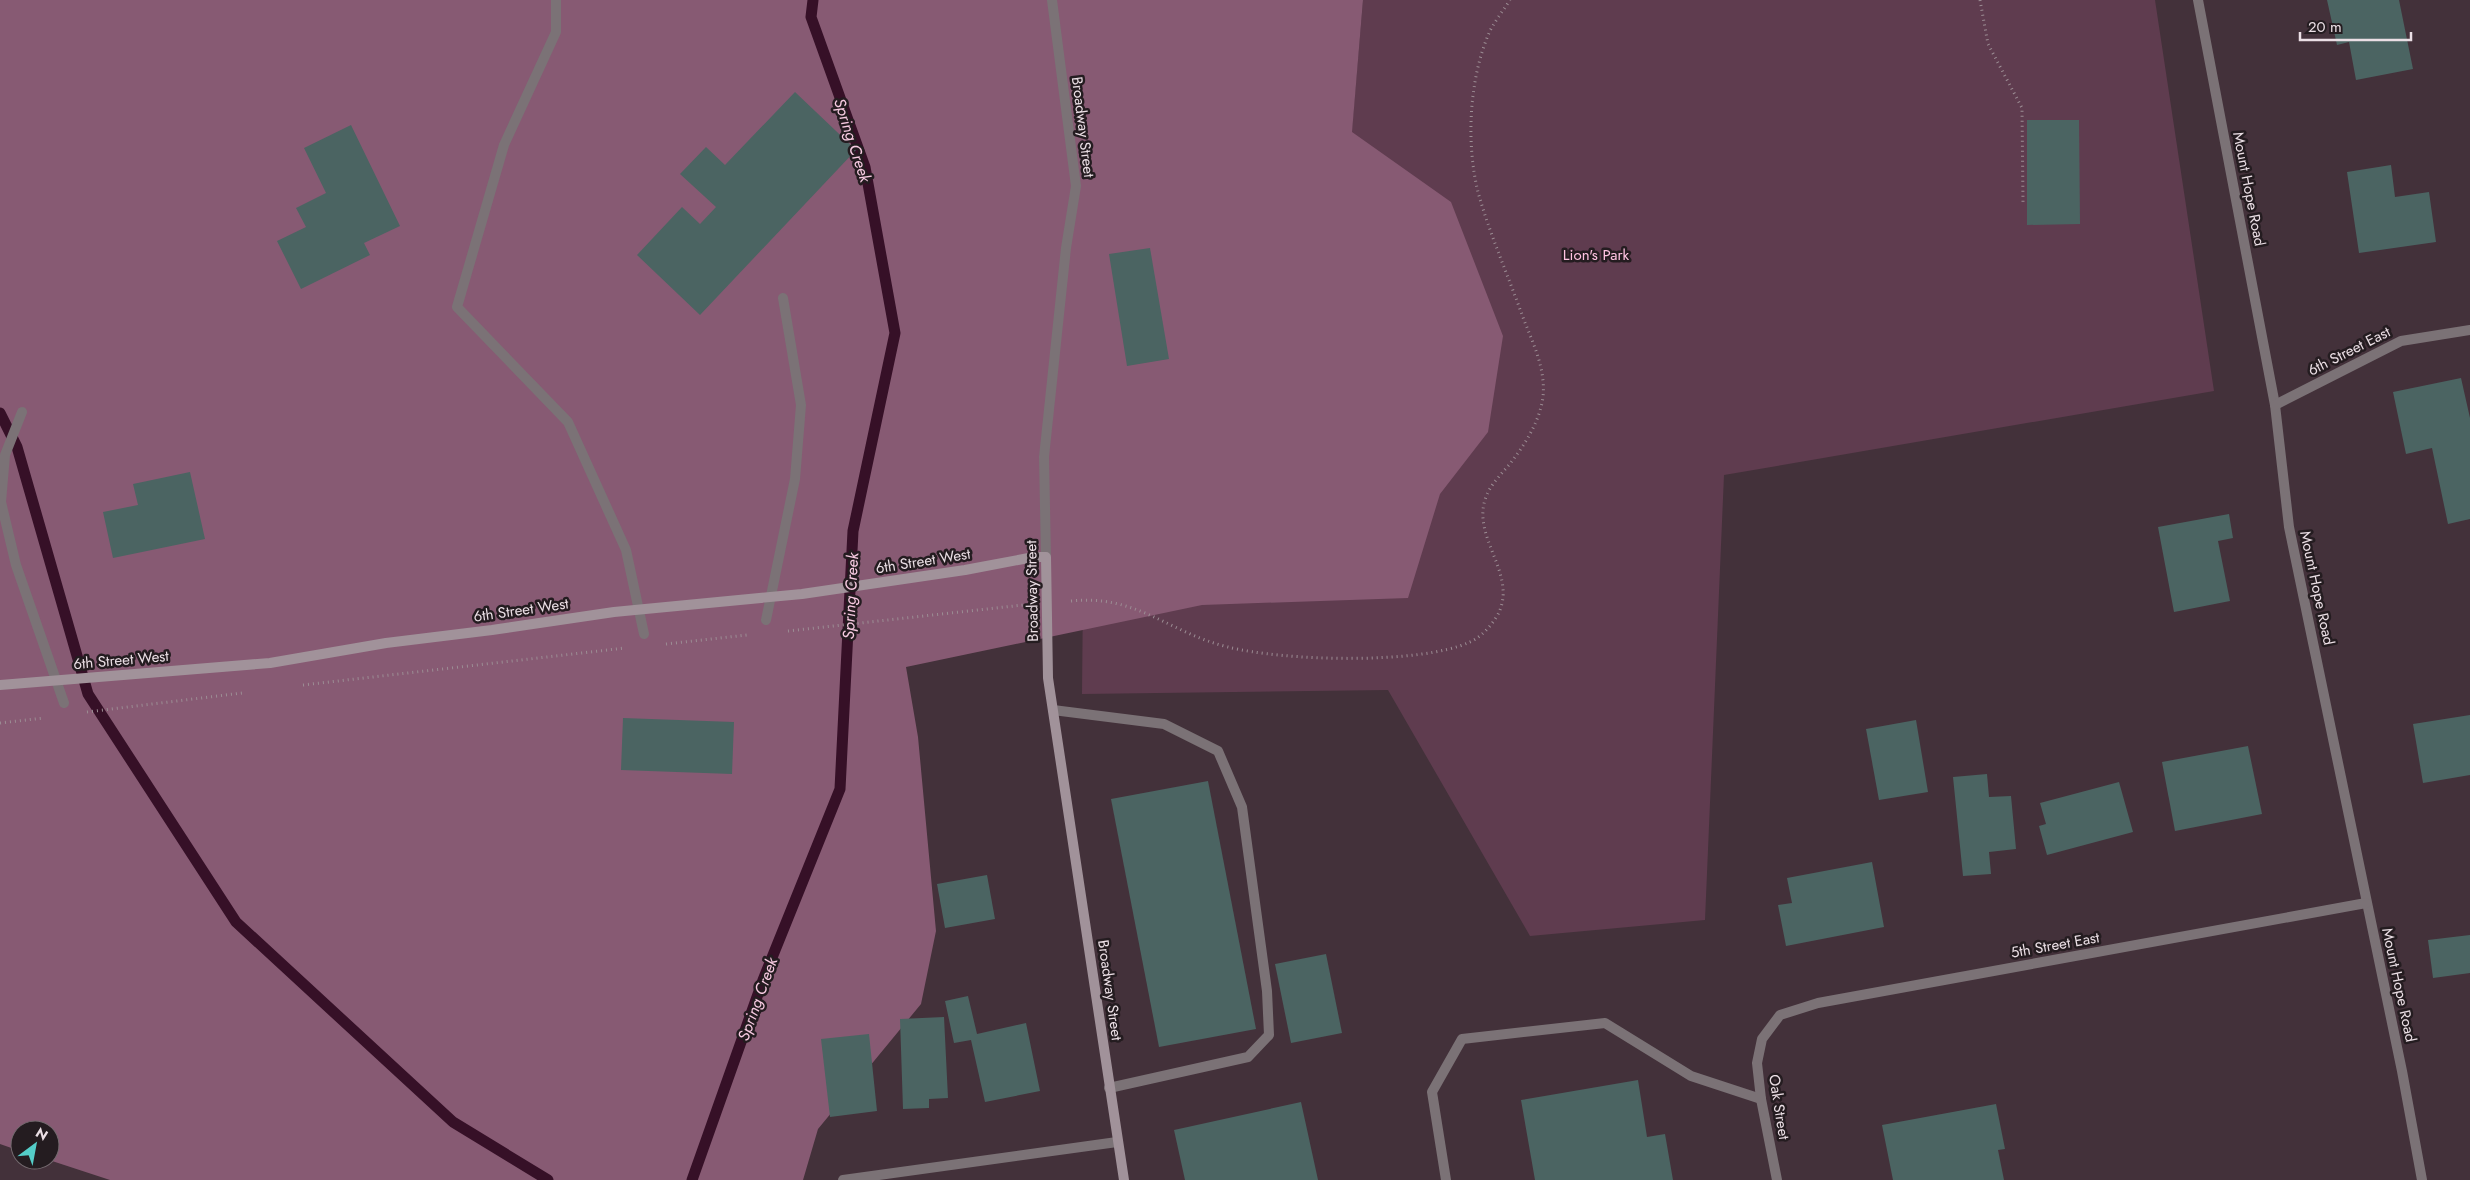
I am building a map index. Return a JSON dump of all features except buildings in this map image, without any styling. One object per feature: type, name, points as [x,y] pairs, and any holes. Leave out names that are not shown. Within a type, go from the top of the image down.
[{"type":"street","points":[[556,0],[556,32],[504,145],[457,307],[568,422],[626,550],[644,634]]},
{"type":"street","name":"Broadway Street","points":[[1052,0],[1076,186],[1066,248],[1044,458],[1048,678],[1124,1180]]},
{"type":"street","name":"Mount Hope Road","points":[[2198,0],[2276,405],[2289,527],[2422,1180]]},
{"type":"street","points":[[766,620],[795,479],[800,405],[783,298]]},
{"type":"street","name":"6th Street East","points":[[2276,405],[2401,341],[2470,330]]},
{"type":"street","points":[[22,412],[5,455],[1,502],[16,565],[64,703]]},
{"type":"street","name":"6th Street West","points":[[0,685],[270,663],[386,643],[639,610],[850,587],[965,570],[1034,557],[1046,557]]},
{"type":"street","points":[[1053,710],[1164,724],[1218,751],[1242,807],[1267,991],[1268,1035],[1248,1057],[1109,1088]]},
{"type":"street","name":"5th Street East","points":[[1762,1039],[1780,1015],[1818,1003],[2366,903]]},
{"type":"street","points":[[1446,1180],[1432,1092],[1462,1039],[1605,1023],[1692,1076],[1761,1099]]},
{"type":"street","name":"Oak Street","points":[[1762,1039],[1757,1063],[1761,1099],[1777,1180]]},
{"type":"street","points":[[843,1180],[1117,1142]]},
{"type":"path","points":[[784,631],[1094,598],[1134,608],[1195,636],[1228,647],[1268,654],[1395,658],[1452,649],[1474,641],[1494,621],[1501,608],[1500,574],[1483,530],[1483,512],[1486,498],[1494,482],[1512,461],[1534,426],[1541,410],[1544,371],[1478,191],[1472,149],[1473,105],[1478,70],[1490,32],[1510,0]]},
{"type":"path","points":[[1980,0],[1988,44],[2022,108],[2023,203]]},
{"type":"path","points":[[665,644],[754,634]]},
{"type":"path","points":[[296,686],[635,647]]},
{"type":"path","points":[[79,713],[247,692]]},
{"type":"path","points":[[0,724],[49,717]]},
{"type":"green space","name":"Lion's Park","points":[[1363,0],[2155,0],[2214,391],[1724,475],[1705,920],[1530,936],[1388,690],[1082,694],[1085,388],[1333,349]]},
{"type":"shaded area","points":[[0,0],[1363,0],[1352,132],[1451,202],[1503,336],[1488,432],[1440,494],[1408,598],[1202,605],[906,667],[918,737],[936,931],[921,1004],[818,1129],[803,1180],[110,1180],[60,1164],[60,1120],[10,1120],[10,1148],[0,1144]]},
{"type":"waterway","name":"Spring Creek","points":[[692,1180],[763,980],[840,789],[853,531],[895,333],[865,167],[811,17],[813,0]]},
{"type":"waterway","points":[[0,413],[17,447],[88,694],[236,922],[453,1122],[548,1180]]}]
